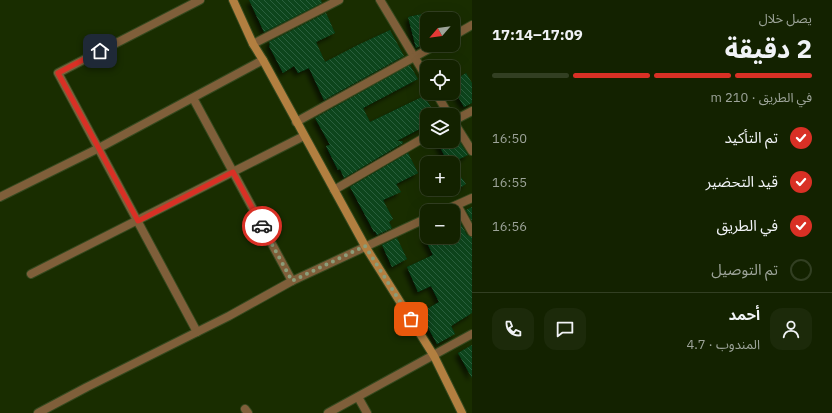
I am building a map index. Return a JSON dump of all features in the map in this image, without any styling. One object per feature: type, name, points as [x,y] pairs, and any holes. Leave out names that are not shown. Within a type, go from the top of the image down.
[{"type":"street","points":[[197,332],[58,73],[200,0]]},
{"type":"street","points":[[232,0],[253,44],[365,246],[434,356],[462,413]]},
{"type":"street","points":[[253,44],[339,0]]},
{"type":"street","points":[[380,0],[420,67]]},
{"type":"street","points":[[460,32],[472,25]]},
{"type":"street","points":[[296,122],[423,52]]},
{"type":"street","points":[[0,197],[99,148],[263,60]]},
{"type":"street","points":[[193,98],[292,281]]},
{"type":"street","points":[[460,117],[472,111]]},
{"type":"street","points":[[460,132],[472,150]]},
{"type":"street","points":[[31,274],[304,136]]},
{"type":"street","points":[[334,190],[420,140]]},
{"type":"street","points":[[459,204],[472,198]]},
{"type":"street","points":[[460,210],[472,232]]},
{"type":"street","points":[[38,413],[86,387],[229,316],[292,281],[420,221]]},
{"type":"street","points":[[328,413],[472,334]]},
{"type":"street","points":[[358,397],[367,413]]},
{"type":"building","points":[[249,0],[321,0],[322,3],[264,32]]},
{"type":"building","points":[[326,13],[335,33],[316,42],[325,62],[390,30],[404,56],[324,100],[309,68],[298,73],[294,66],[283,73],[269,46],[269,42]]},
{"type":"building","points":[[420,14],[420,46],[416,48],[408,17]]},
{"type":"building","points":[[410,65],[418,79],[363,108],[370,122],[420,98],[420,100],[427,100],[432,108],[420,108],[420,129],[397,141],[402,141],[403,143],[344,178],[340,169],[338,170],[326,146],[330,145],[315,118]]},
{"type":"building","points":[[466,73],[472,83],[472,103],[464,107],[460,100],[460,77]]},
{"type":"building","points":[[460,142],[468,155],[460,159],[460,156],[444,156],[440,148],[460,148]]},
{"type":"building","points":[[408,153],[418,173],[396,184],[401,192],[383,200],[393,219],[389,222],[392,228],[377,235],[350,187]]},
{"type":"building","points":[[460,176],[466,184],[460,188]]},
{"type":"building","points":[[472,207],[472,221],[466,210]]},
{"type":"building","points":[[460,222],[467,235],[472,237],[472,313],[451,326],[455,334],[437,344],[420,313],[439,302],[431,286],[418,292],[407,267],[433,255],[428,244],[460,244]]},
{"type":"building","points":[[397,238],[407,259],[392,267],[382,245]]},
{"type":"building","points":[[472,345],[472,378],[458,353]]},
{"type":"way so far","points":[[262,226],[292,281],[365,246],[411,319]]},
{"type":"route","points":[[100,51],[58,73],[138,221],[233,172],[262,226]]}]
